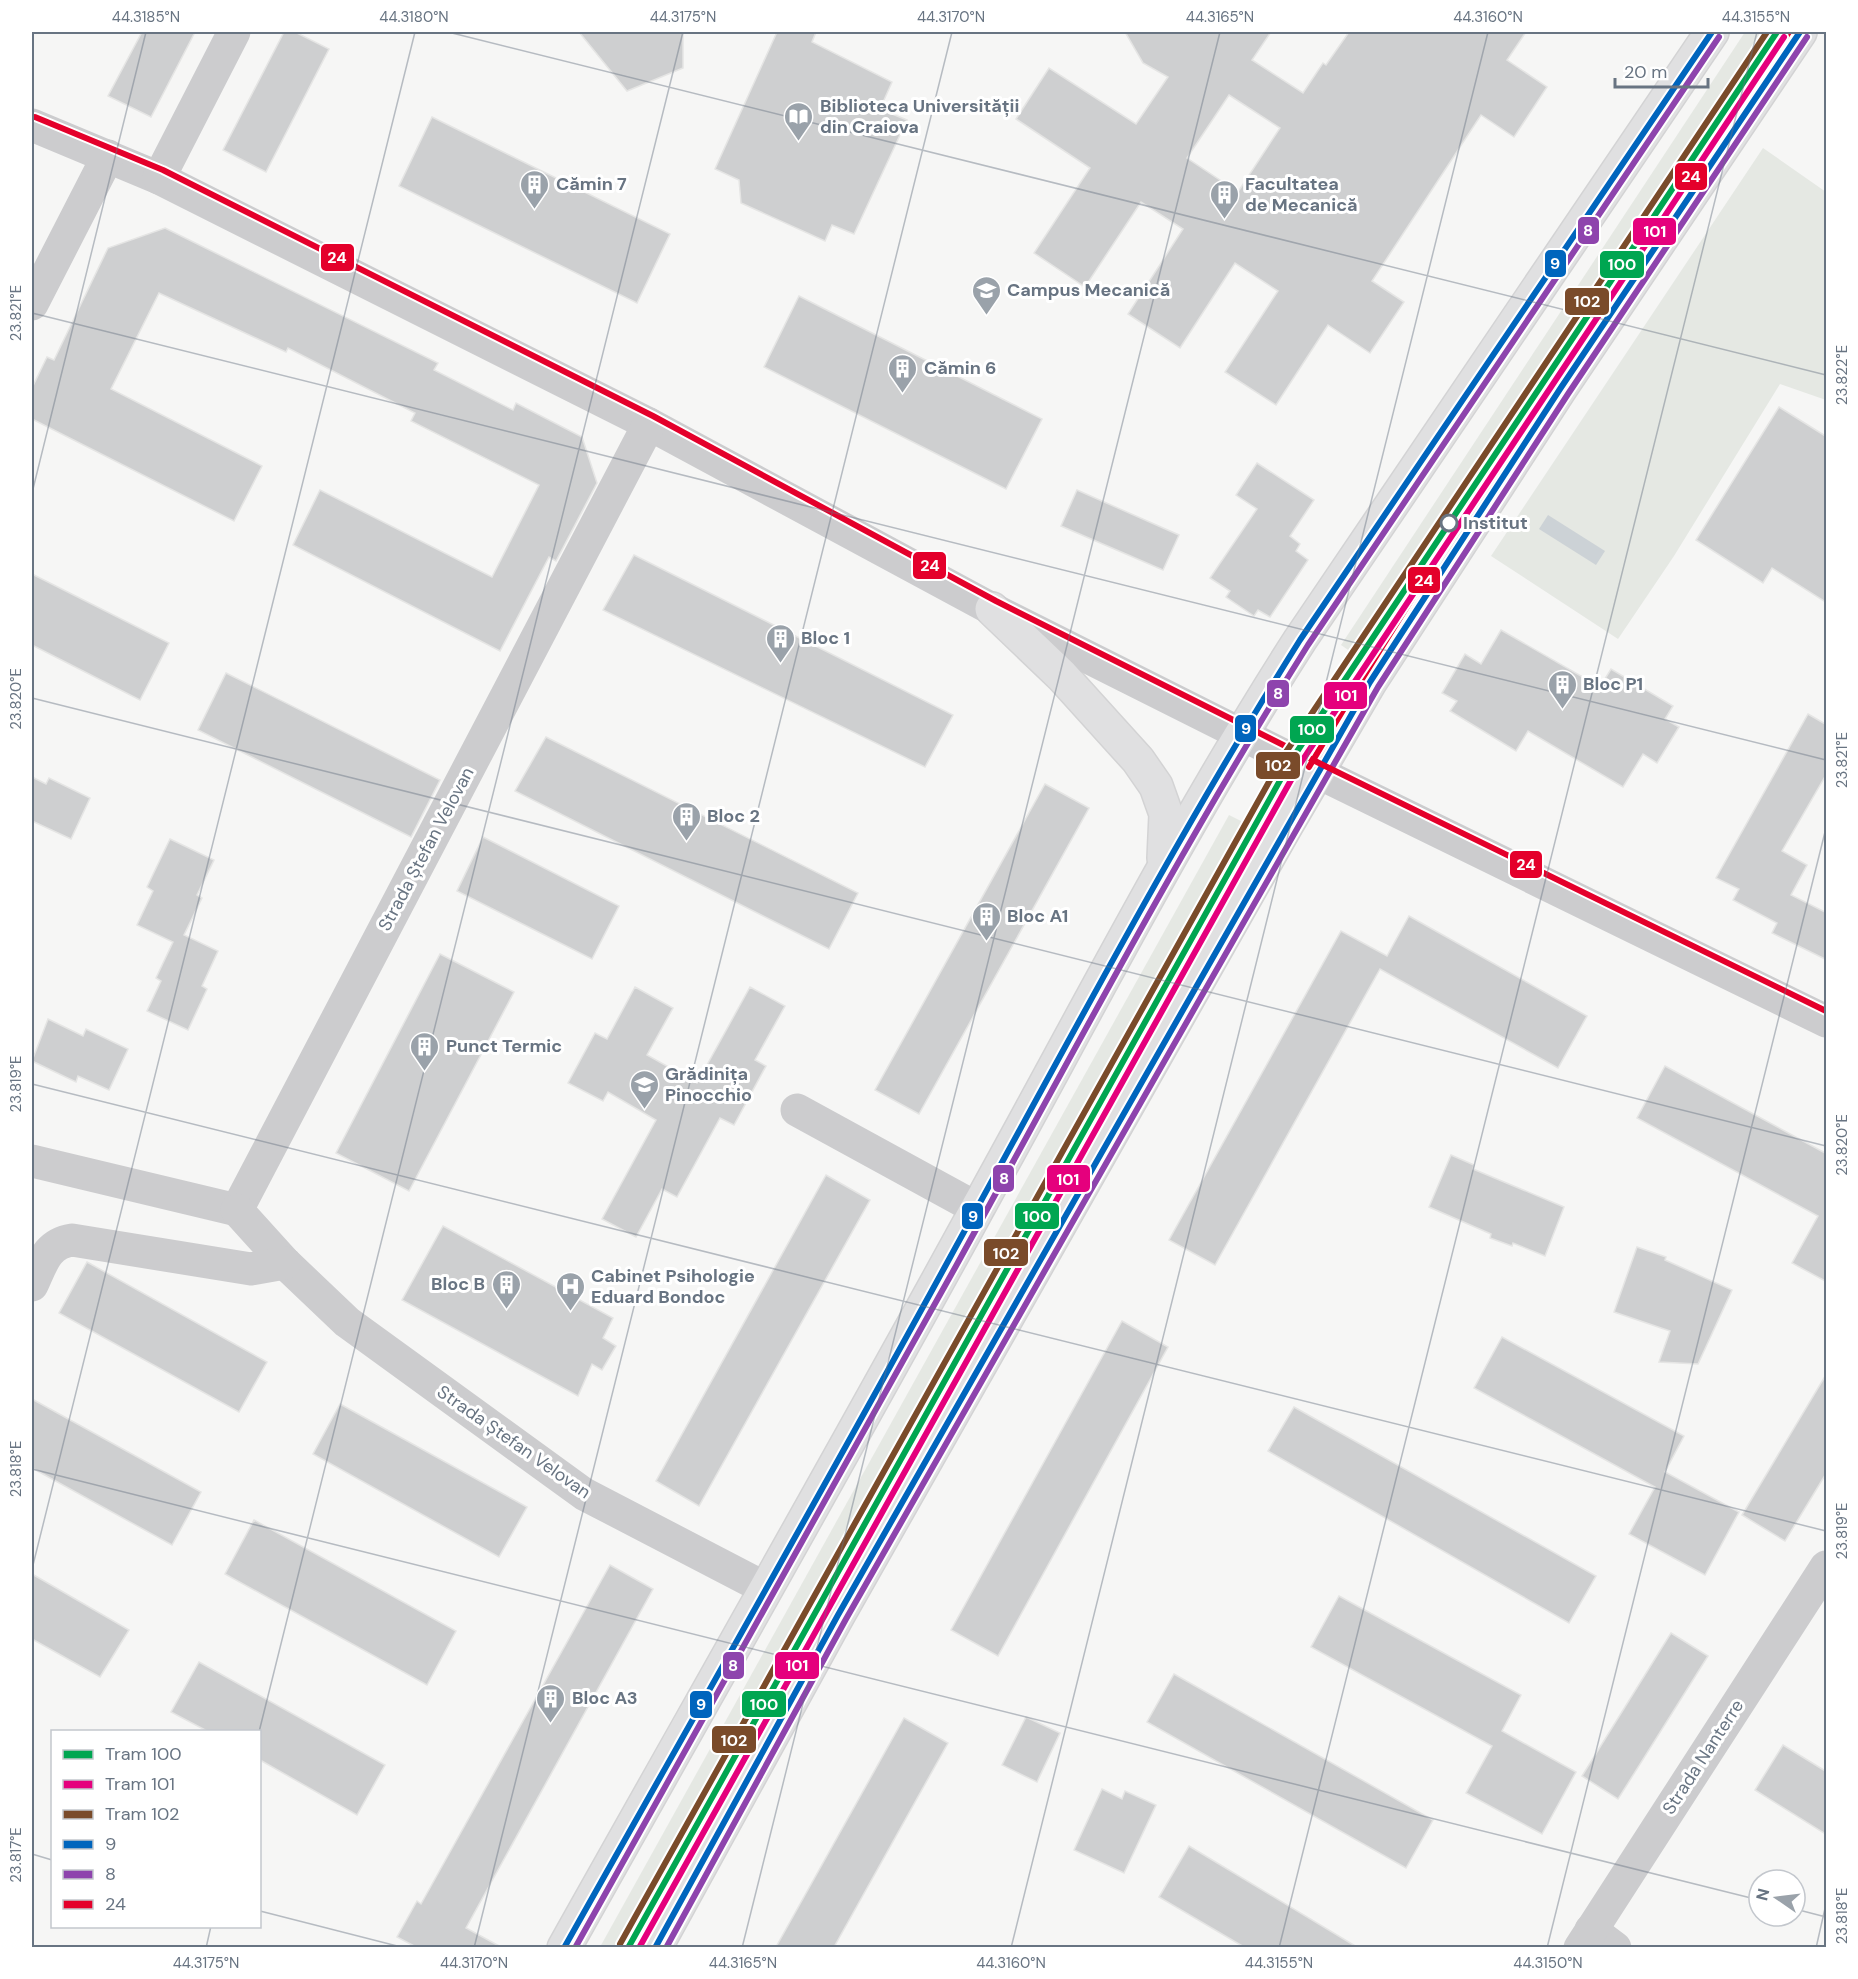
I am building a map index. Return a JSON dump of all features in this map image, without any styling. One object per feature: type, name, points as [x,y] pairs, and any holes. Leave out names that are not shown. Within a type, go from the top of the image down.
[{"type":"main road","points":[[564,1947],[978,1209],[1164,865],[1240,733],[1712,32]]},
{"type":"main road","points":[[654,1947],[838,1615],[1370,682],[1560,388],[1800,32]]},
{"type":"main road","points":[[992,609],[1062,676],[1138,760],[1156,786],[1166,814],[1164,865]]},
{"type":"street","points":[[159,178],[234,32]]},
{"type":"street","points":[[32,124],[159,178],[649,424],[992,609],[1317,772],[1827,1021]]},
{"type":"street","points":[[32,303],[108,156]]},
{"type":"street","name":"Strada Ștefan Velovan","points":[[649,424],[237,1210],[285,1263],[347,1322],[584,1494],[765,1588]]},
{"type":"street","points":[[797,1110],[978,1209]]},
{"type":"street","points":[[32,1161],[237,1210]]},
{"type":"street","points":[[32,1286],[49,1251],[58,1242],[72,1240],[251,1269],[285,1263]]},
{"type":"street","name":"Strada Nanterre","points":[[1596,1942],[1827,1567]]},
{"type":"shaded area","points":[[1745,32],[1764,32],[1354,654],[1341,645]]},
{"type":"shaded area","points":[[1763,148],[1826,192],[1826,400],[1780,384],[1674,556],[1618,639],[1491,556]]},
{"type":"shaded area","points":[[1548,515],[1605,551],[1596,565],[1539,529]]},
{"type":"shaded area","points":[[1229,815],[1247,824],[620,1947],[600,1947]]},
{"type":"building","points":[[142,32],[195,32],[151,117],[108,96]]},
{"type":"building","points":[[284,32],[295,32],[329,49],[266,172],[223,150]]},
{"type":"building","points":[[579,32],[683,32],[683,68],[627,91]]},
{"type":"building","points":[[777,32],[816,32],[812,42],[892,82],[880,109],[907,120],[854,234],[832,225],[825,241],[741,203],[739,180],[715,169]]},
{"type":"building","name":"Facultatea de Mecanică","points":[[1125,32],[1271,32],[1252,60],[1303,93],[1323,63],[1326,65],[1349,32],[1526,32],[1507,60],[1547,87],[1514,137],[1481,115],[1372,281],[1404,302],[1370,353],[1328,325],[1276,405],[1225,372],[1278,291],[1235,263],[1180,348],[1128,314],[1183,229],[1141,202],[1085,287],[1034,253],[1090,168],[1016,119],[1049,68],[1136,124],[1168,77],[1143,63]],"holes":[[[1229,95],[1280,128],[1238,192],[1187,158]]]},
{"type":"building","name":"Cămin 7","points":[[432,117],[670,234],[637,303],[399,186]]},
{"type":"building","points":[[165,228],[438,363],[434,370],[513,410],[516,403],[582,437],[597,483],[556,561],[549,557],[500,651],[293,545],[320,490],[492,577],[539,485],[411,421],[415,413],[288,348],[286,352],[159,293],[111,389],[262,466],[234,521],[32,419],[32,388],[47,357],[54,360],[108,248]]},
{"type":"building","name":"Cămin 6","points":[[799,296],[1042,419],[1006,489],[764,367]]},
{"type":"building","points":[[1779,407],[1827,437],[1827,603],[1772,568],[1763,583],[1696,540]]},
{"type":"building","points":[[1257,463],[1314,500],[1290,536],[1300,544],[1296,551],[1308,560],[1270,617],[1258,610],[1254,616],[1226,597],[1230,591],[1210,578],[1257,509],[1236,495]]},
{"type":"building","points":[[1077,490],[1179,535],[1163,570],[1061,526]]},
{"type":"building","name":"Bloc 1","points":[[634,555],[953,715],[925,767],[603,610]]},
{"type":"building","points":[[32,574],[169,643],[140,700],[32,645]]},
{"type":"building","name":"Bloc P1","points":[[1501,630],[1600,687],[1611,669],[1673,706],[1665,719],[1679,727],[1657,763],[1643,754],[1623,787],[1528,731],[1516,751],[1450,711],[1457,701],[1442,693],[1465,654],[1481,664]]},
{"type":"building","points":[[226,673],[440,780],[411,837],[198,730]]},
{"type":"building","points":[[1808,714],[1827,725],[1827,773],[1782,851],[1807,865],[1791,895],[1827,913],[1827,960],[1772,933],[1777,923],[1733,900],[1739,889],[1716,878]]},
{"type":"building","name":"Bloc 2","points":[[546,737],[858,893],[829,949],[515,791]]},
{"type":"building","points":[[32,777],[46,784],[49,778],[90,798],[71,839],[32,821]]},
{"type":"building","name":"Bloc A1","points":[[1045,784],[1089,808],[919,1114],[875,1090]]},
{"type":"building","points":[[483,837],[619,906],[592,959],[457,891]]},
{"type":"building","points":[[170,839],[214,860],[197,895],[202,898],[184,935],[218,951],[202,986],[207,989],[188,1030],[147,1011],[161,981],[156,978],[173,942],[137,925],[153,891],[147,887]]},
{"type":"building","points":[[1409,916],[1587,1016],[1558,1068],[1380,969],[1215,1265],[1169,1240],[1341,931],[1387,956]]},
{"type":"building","name":"Punct Termic","points":[[440,954],[514,992],[409,1191],[336,1153]]},
{"type":"building","points":[[635,987],[673,1008],[647,1055],[697,1083],[750,987],[785,1006],[755,1060],[766,1066],[734,1125],[720,1118],[677,1197],[662,1189],[636,1237],[602,1219],[656,1120],[608,1092],[603,1101],[568,1083],[595,1033],[607,1039]]},
{"type":"building","points":[[48,1019],[83,1036],[86,1029],[128,1049],[109,1090],[78,1076],[76,1082],[32,1061]]},
{"type":"building","points":[[1665,1066],[1827,1154],[1827,1282],[1792,1263],[1818,1216],[1637,1118]]},
{"type":"building","points":[[1451,1155],[1474,1165],[1473,1169],[1564,1207],[1545,1256],[1513,1243],[1512,1246],[1490,1238],[1491,1234],[1429,1207]]},
{"type":"building","points":[[826,1175],[870,1200],[699,1506],[656,1481]]},
{"type":"building","name":"Bloc B","points":[[443,1226],[613,1318],[603,1338],[616,1346],[602,1370],[592,1364],[578,1396],[402,1300]]},
{"type":"building","points":[[1637,1247],[1666,1257],[1665,1260],[1732,1290],[1698,1364],[1659,1362],[1670,1331],[1614,1312]]},
{"type":"building","points":[[87,1262],[267,1362],[239,1412],[59,1313]]},
{"type":"building","points":[[1122,1321],[1168,1347],[998,1656],[951,1630]]},
{"type":"building","points":[[1502,1337],[1684,1436],[1665,1472],[1739,1512],[1705,1575],[1629,1534],[1655,1487],[1474,1388]]},
{"type":"building","points":[[1827,1373],[1827,1472],[1785,1541],[1742,1515]]},
{"type":"building","points":[[32,1399],[201,1492],[172,1545],[32,1468]]},
{"type":"building","points":[[340,1404],[527,1507],[499,1557],[313,1454]]},
{"type":"building","points":[[1294,1407],[1596,1576],[1569,1623],[1268,1451]]},
{"type":"building","points":[[254,1520],[456,1631],[427,1685],[225,1574]]},
{"type":"building","name":"Bloc A3","points":[[610,1565],[653,1589],[466,1928],[501,1947],[416,1947],[397,1937],[417,1901],[421,1904]]},
{"type":"building","points":[[32,1574],[129,1630],[100,1677],[32,1639]]},
{"type":"building","points":[[1339,1596],[1521,1695],[1502,1731],[1576,1772],[1542,1834],[1466,1793],[1492,1746],[1311,1647]]},
{"type":"building","points":[[1671,1633],[1708,1656],[1618,1799],[1582,1776]]},
{"type":"building","points":[[199,1662],[385,1765],[357,1815],[261,1761],[261,1730],[205,1730],[171,1712]]},
{"type":"building","points":[[1174,1674],[1433,1820],[1406,1868],[1147,1722]]},
{"type":"building","points":[[1026,1717],[1060,1733],[1037,1782],[1002,1765]]},
{"type":"building","points":[[904,1718],[948,1743],[834,1947],[776,1947]]},
{"type":"building","points":[[1783,1745],[1827,1772],[1827,1835],[1755,1790]]},
{"type":"building","points":[[1102,1789],[1122,1799],[1125,1791],[1156,1805],[1124,1873],[1074,1850]]},
{"type":"building","points":[[1189,1846],[1357,1947],[1244,1947],[1159,1897]]},
{"type":"tram line","name":"102","points":[[620,1944],[1284,755],[1767,32]]},
{"type":"tram line","name":"100","points":[[628,1948],[1292,759],[1777,32]]},
{"type":"tram line","name":"101","points":[[639,1948],[1300,764],[1784,37]]},
{"type":"transit line","name":"9","points":[[564,1948],[852,1435],[1119,949],[1253,716],[1300,640],[1712,32]]},
{"type":"transit line","name":"24","points":[[1309,767],[1483,488],[1789,32]]},
{"type":"transit line","name":"9","points":[[655,1948],[838,1615],[1370,682],[1560,389],[1800,32]]},
{"type":"transit line","name":"8","points":[[575,1948],[909,1351],[1171,875],[1261,721],[1308,645],[1719,37]]},
{"type":"transit line","name":"8","points":[[666,1948],[846,1619],[1378,687],[1568,394],[1807,37]]},
{"type":"transit line","name":"24","points":[[35,117],[163,170],[653,416],[996,601],[1321,764],[1826,1011]]},
{"type":"place","name":"Biblioteca Universității din Craiova","points":[[799,142]]},
{"type":"place","name":"Cămin 7","points":[[535,210]]},
{"type":"place","name":"Facultatea de Mecanică","points":[[1224,220]]},
{"type":"place","name":"Campus Mecanică","points":[[986,316]]},
{"type":"place","name":"Cămin 6","points":[[903,394]]},
{"type":"place","name":"Institut","points":[[1449,523]]},
{"type":"place","name":"Bloc 1","points":[[780,664]]},
{"type":"place","name":"Bloc P1","points":[[1562,710]]},
{"type":"place","name":"Bloc 2","points":[[686,842]]},
{"type":"place","name":"Bloc A1","points":[[986,942]]},
{"type":"place","name":"Punct Termic","points":[[425,1072]]},
{"type":"place","name":"Grădinița Pinocchio","points":[[644,1110]]},
{"type":"place","name":"Bloc B","points":[[506,1310]]},
{"type":"place","name":"Cabinet Psihologie Eduard Bondoc","points":[[570,1312]]},
{"type":"place","name":"Bloc A3","points":[[551,1724]]}]
